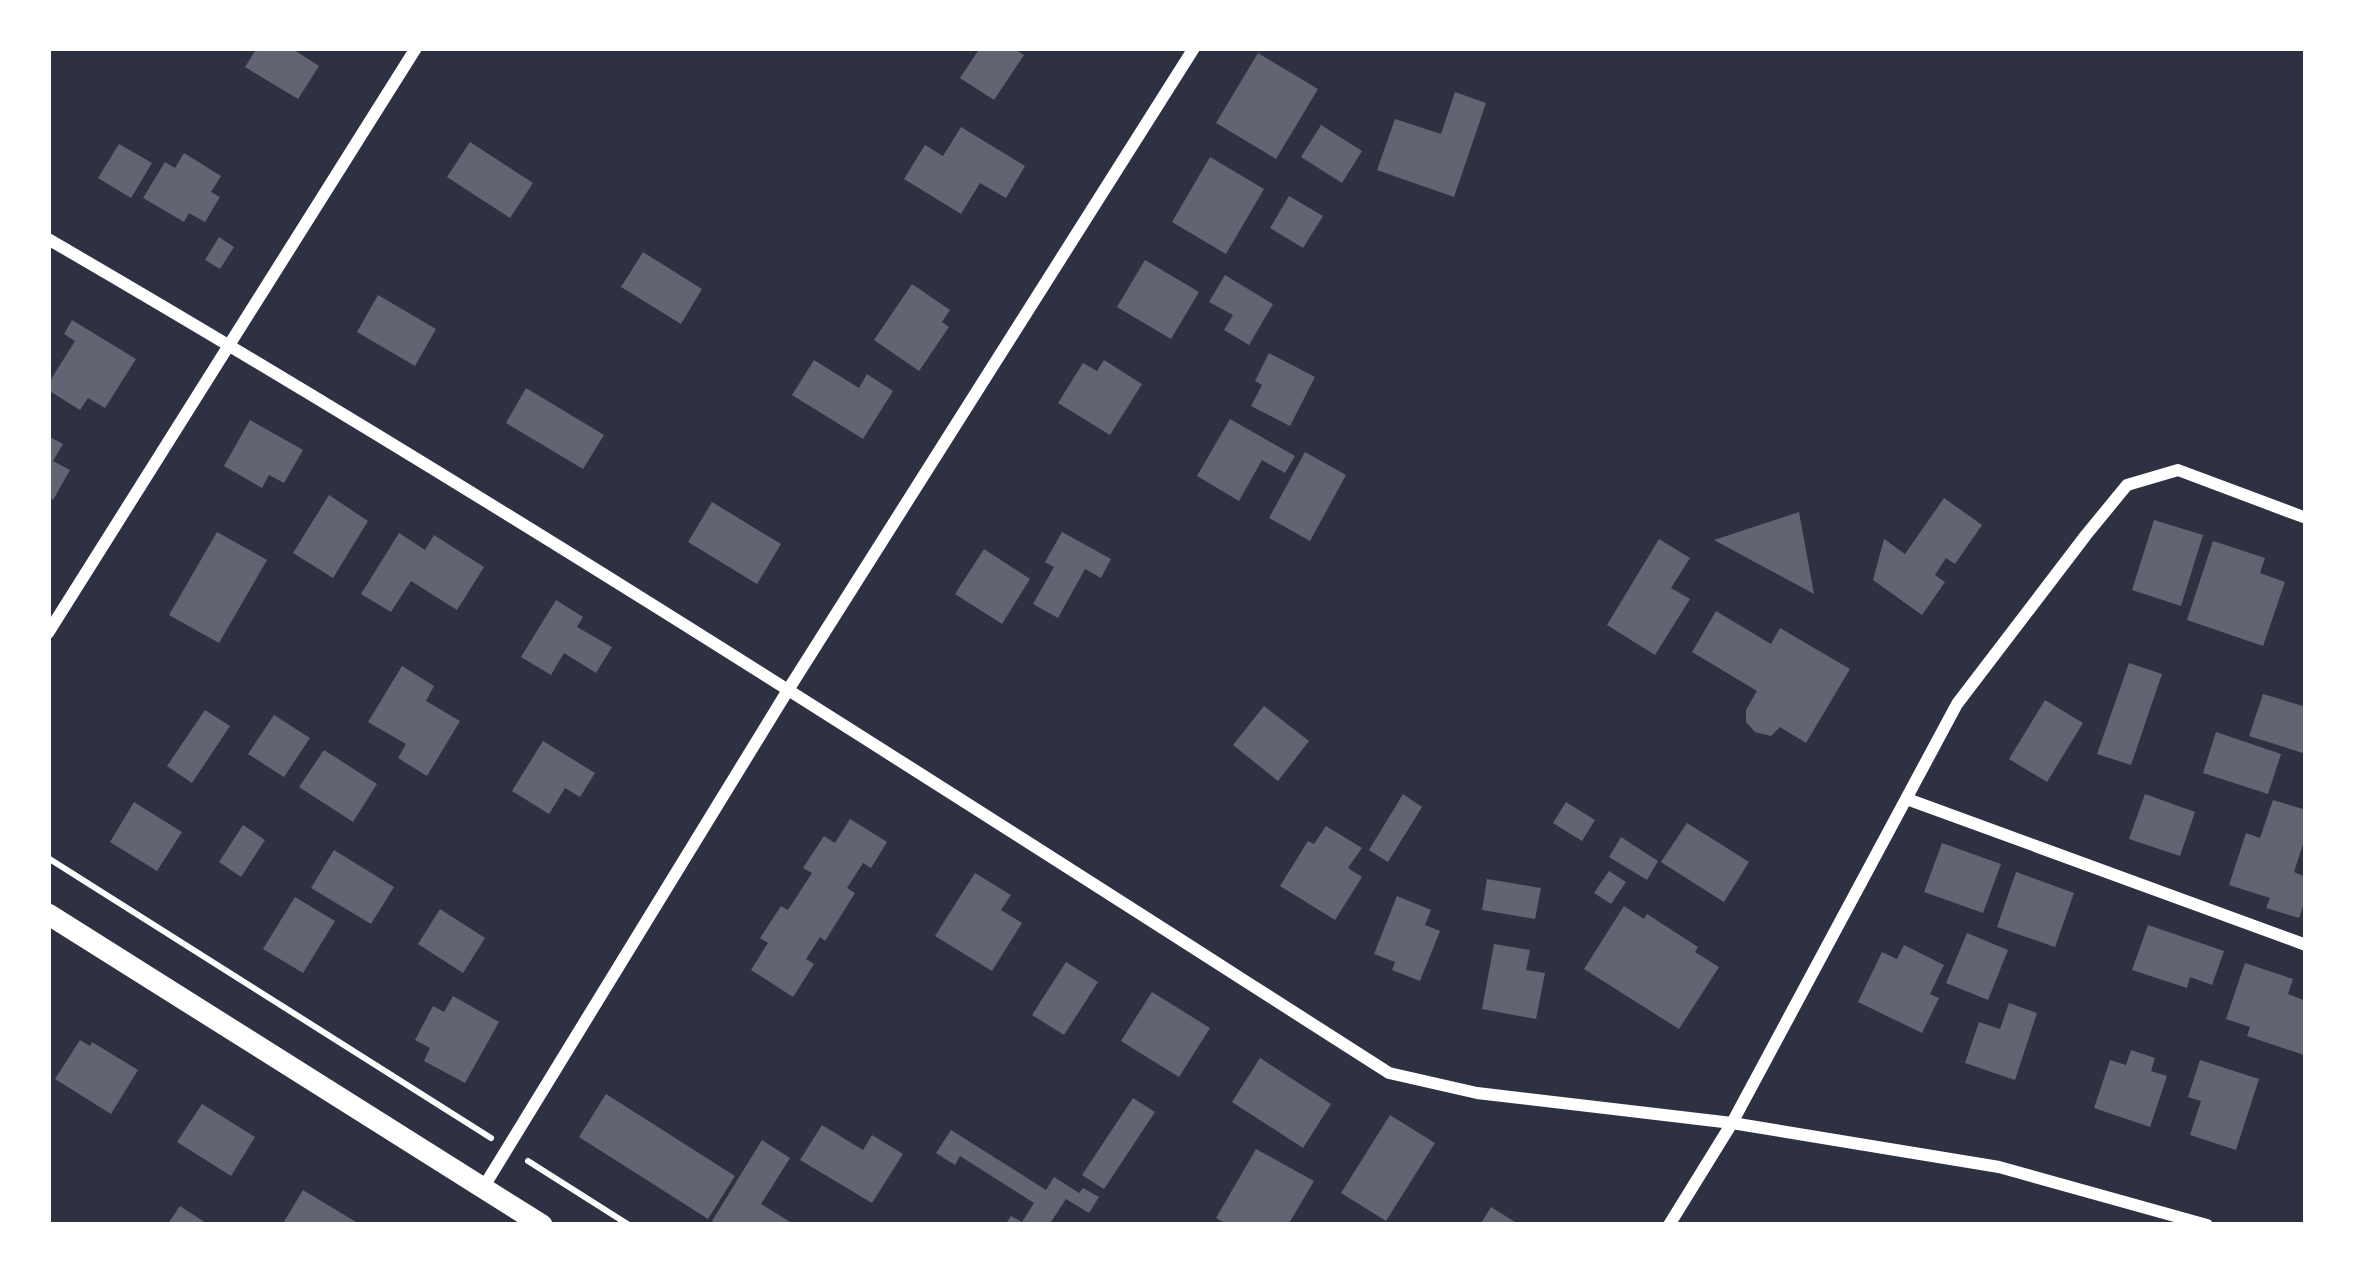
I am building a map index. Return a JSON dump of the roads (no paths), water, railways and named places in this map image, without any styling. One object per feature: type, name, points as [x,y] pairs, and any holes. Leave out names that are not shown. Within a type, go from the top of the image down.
[{"type":"street","points":[[48,633],[416,48]]},
{"type":"street","points":[[484,1188],[788,690],[1194,48]]},
{"type":"street","points":[[48,239],[229,344],[788,690],[1389,1073],[1477,1093],[1732,1123],[1999,1167],[2207,1225]]},
{"type":"street","points":[[1670,1225],[1732,1123],[1957,704],[2127,485],[2179,470],[2306,518]]},
{"type":"street","points":[[1907,799],[2306,945]]},
{"type":"street","points":[[48,914],[542,1225]]}]
